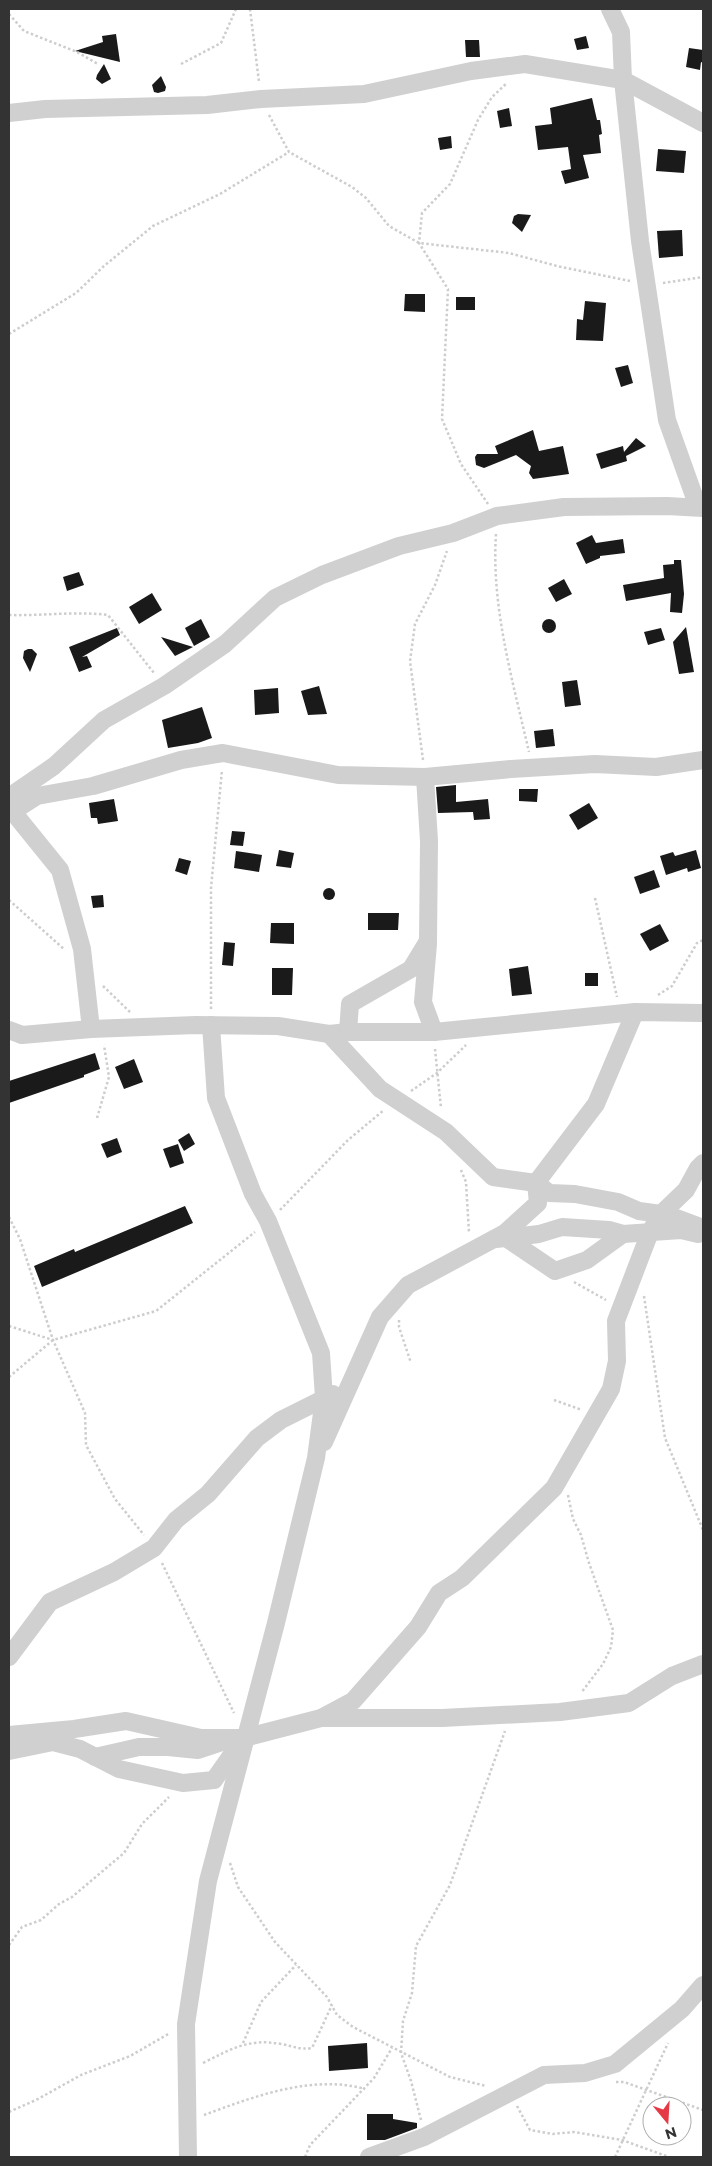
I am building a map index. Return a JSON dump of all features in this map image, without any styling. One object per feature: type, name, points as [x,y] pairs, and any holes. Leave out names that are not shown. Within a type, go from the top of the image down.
[{"type":"street","points":[[9,808],[104,720],[164,686],[225,644],[275,598],[322,575],[399,546],[454,533],[497,516],[564,507],[700,508],[667,420],[646,285],[623,80],[620,32],[610,9]]},
{"type":"street","points":[[9,113],[45,109],[207,105],[261,99],[364,94],[471,71],[525,64],[623,80],[703,123]]},
{"type":"street","points":[[9,808],[37,796],[93,786],[181,760],[223,754],[338,775],[425,777],[532,767],[595,764],[656,767],[703,760]]},
{"type":"street","points":[[425,777],[429,841],[428,941],[423,1002],[434,1032]]},
{"type":"street","points":[[9,808],[37,839],[60,870],[82,949],[97,1029]]},
{"type":"street","points":[[348,1032],[350,1004],[411,969],[428,941]]},
{"type":"street","points":[[9,1030],[22,1035],[97,1029],[210,1025],[278,1026],[329,1034],[348,1032],[434,1032],[628,1013],[703,1013]]},
{"type":"street","points":[[316,1458],[363,1360],[380,1317],[408,1285],[500,1239],[538,1203],[536,1183],[596,1104],[628,1013]]},
{"type":"street","points":[[188,2157],[186,2024],[208,1881],[240,1738],[316,1458],[324,1398],[321,1353],[268,1222],[253,1194],[216,1098],[210,1025]]},
{"type":"street","points":[[329,1034],[380,1089],[446,1132],[493,1177],[536,1183],[549,1193],[592,1197],[618,1202],[639,1211],[661,1214],[695,1223],[703,1228]]},
{"type":"street","points":[[321,1718],[353,1701],[418,1627],[439,1593],[462,1578],[554,1488],[611,1388],[617,1361],[616,1321],[650,1232],[661,1214],[686,1190],[698,1168],[703,1163]]},
{"type":"street","points":[[500,1239],[539,1234],[562,1227],[609,1230],[624,1234],[680,1230],[703,1235]]},
{"type":"street","points":[[500,1239],[555,1271],[587,1260],[624,1234]]},
{"type":"street","points":[[9,1657],[50,1602],[114,1572],[154,1548],[176,1520],[208,1494],[257,1438],[280,1420],[338,1391],[363,1360]]},
{"type":"street","points":[[95,1757],[139,1747],[198,1750],[321,1718],[442,1718],[560,1712],[629,1702],[672,1676],[703,1664]]},
{"type":"street","points":[[9,1735],[74,1729],[126,1721],[201,1738],[240,1738]]},
{"type":"street","points":[[9,1751],[53,1742],[80,1749],[119,1770],[183,1783],[214,1780],[240,1738]]},
{"type":"street","points":[[369,2157],[424,2137],[509,2091],[544,2075],[585,2073],[615,2064],[682,2009],[703,1985]]},
{"type":"path","points":[[181,64],[221,43],[236,9]]},
{"type":"path","points":[[250,9],[261,99],[289,152],[352,187],[366,198],[389,226],[419,243],[509,253],[557,266],[646,285],[703,277]]},
{"type":"path","points":[[9,14],[24,31],[77,52],[98,64]]},
{"type":"path","points":[[525,64],[492,97],[478,120],[450,184],[422,213],[419,243],[448,289],[442,419],[461,464],[497,516],[494,568],[511,673],[532,767]]},
{"type":"path","points":[[9,334],[76,293],[104,266],[153,226],[220,194],[289,152]]},
{"type":"path","points":[[425,777],[410,661],[415,624],[435,586],[454,533]]},
{"type":"path","points":[[9,615],[48,616],[87,612],[108,616],[164,686]]},
{"type":"path","points":[[210,1025],[213,952],[211,888],[223,754]]},
{"type":"path","points":[[595,898],[628,1013]]},
{"type":"path","points":[[657,996],[672,986],[697,943],[703,940]]},
{"type":"path","points":[[97,1029],[109,1077],[97,1118]]},
{"type":"path","points":[[9,1217],[20,1239],[52,1340],[85,1413],[86,1445],[116,1499],[154,1548],[240,1738]]},
{"type":"path","points":[[555,1271],[612,1303],[616,1321]]},
{"type":"path","points":[[644,1294],[665,1438],[703,1530]]},
{"type":"path","points":[[396,1299],[400,1314],[399,1327],[411,1363]]},
{"type":"path","points":[[9,1326],[52,1340]]},
{"type":"path","points":[[554,1400],[570,1407],[598,1412]]},
{"type":"path","points":[[560,1712],[583,1691],[603,1664],[610,1647],[613,1630],[588,1563],[582,1535],[573,1519],[565,1469]]},
{"type":"path","points":[[424,2137],[414,2088],[401,2053],[403,2021],[412,1993],[416,1946],[450,1885],[500,1742],[512,1714]]},
{"type":"path","points":[[9,1945],[22,1927],[41,1920],[60,1904],[72,1897],[124,1853],[142,1824],[183,1783]]},
{"type":"path","points":[[229,1861],[238,1887],[275,1942],[328,1997],[337,2015],[348,2023],[401,2053],[450,2077],[509,2091],[530,2130],[554,2134],[574,2132],[622,2140],[669,2157]]},
{"type":"path","points":[[243,2043],[261,2002],[296,1965]]},
{"type":"path","points":[[187,2071],[243,2043],[280,2044],[300,2050],[312,2048],[332,2005]]},
{"type":"path","points":[[9,2112],[38,2099],[81,2075],[130,2056],[186,2024]]},
{"type":"path","points":[[615,2157],[668,2042]]},
{"type":"path","points":[[305,2157],[310,2145],[374,2078],[392,2048]]},
{"type":"path","points":[[187,2121],[255,2096],[333,2084],[348,2084],[365,2089]]},
{"type":"path","points":[[646,2091],[703,2110]]},
{"type":"building","points":[[116,34],[120,62],[75,51],[103,42],[102,36]]},
{"type":"building","points":[[586,36],[589,48],[577,50],[574,39]]},
{"type":"building","points":[[465,40],[479,40],[480,57],[466,57]]},
{"type":"building","points":[[689,48],[703,50],[703,63],[701,62],[700,70],[686,67]]},
{"type":"building","points":[[104,64],[111,79],[102,84],[96,79]]},
{"type":"building","points":[[161,76],[166,87],[165,91],[154,92],[152,85]]},
{"type":"building","points":[[592,98],[597,120],[600,120],[602,134],[599,135],[601,153],[583,155],[589,178],[565,184],[561,171],[571,169],[568,147],[538,150],[535,126],[552,124],[550,108]]},
{"type":"building","points":[[509,108],[512,126],[500,128],[497,111]]},
{"type":"building","points":[[451,136],[452,148],[440,150],[438,138]]},
{"type":"building","points":[[658,149],[686,151],[684,173],[656,171]]},
{"type":"building","points":[[518,214],[531,215],[522,232],[512,223],[514,216]]},
{"type":"building","points":[[682,230],[683,256],[659,258],[657,231]]},
{"type":"building","points":[[405,294],[425,294],[425,312],[404,311]]},
{"type":"building","points":[[456,297],[475,297],[475,310],[456,310]]},
{"type":"building","points":[[585,301],[606,303],[603,341],[576,340],[577,319],[583,320]]},
{"type":"building","points":[[628,365],[633,383],[621,387],[615,368]]},
{"type":"building","points":[[533,430],[539,451],[563,446],[569,474],[533,479],[529,473],[531,466],[516,455],[484,468],[476,465],[475,457],[477,454],[498,454],[495,446]]},
{"type":"building","points":[[636,438],[646,446],[626,456],[627,461],[601,469],[596,454],[623,446],[624,452]]},
{"type":"building","points":[[592,535],[596,543],[623,539],[625,553],[600,556],[600,558],[586,564],[576,543]]},
{"type":"building","points":[[674,560],[681,560],[684,594],[682,613],[670,612],[671,593],[626,601],[623,585],[664,578],[663,565],[674,564]]},
{"type":"building","points":[[79,572],[84,585],[67,591],[63,577]]},
{"type":"building","points":[[564,579],[572,594],[556,602],[548,588]]},
{"type":"building","points":[[152,593],[162,610],[139,624],[129,607]]},
{"type":"building","points":[[201,619],[210,637],[194,646],[185,628]]},
{"type":"building","points":[[546,619],[552,619],[556,626],[552,633],[546,633],[542,629],[542,623]]},
{"type":"building","points":[[686,627],[694,672],[679,674],[673,642]]},
{"type":"building","points":[[117,628],[120,635],[82,657],[87,656],[92,667],[79,672],[69,647]]},
{"type":"building","points":[[661,628],[665,640],[648,645],[644,632]]},
{"type":"building","points":[[161,637],[193,647],[175,656]]},
{"type":"building","points":[[32,649],[37,654],[30,672],[23,658],[24,651]]},
{"type":"building","points":[[577,680],[581,705],[565,707],[562,682]]},
{"type":"building","points":[[319,686],[327,714],[308,715],[301,691]]},
{"type":"building","points":[[278,688],[279,713],[255,715],[254,690]]},
{"type":"building","points":[[202,707],[212,738],[198,743],[168,748],[162,720]]},
{"type":"building","points":[[553,729],[555,746],[536,748],[534,731]]},
{"type":"building","points":[[456,785],[456,802],[488,799],[490,819],[474,820],[473,812],[438,813],[436,787]]},
{"type":"building","points":[[519,789],[538,789],[537,802],[519,801]]},
{"type":"building","points":[[114,799],[118,821],[98,824],[97,818],[91,818],[89,803]]},
{"type":"building","points":[[589,803],[598,818],[578,830],[569,815]]},
{"type":"building","points":[[232,831],[245,832],[243,846],[230,845]]},
{"type":"building","points":[[279,850],[294,853],[291,868],[276,866]]},
{"type":"building","points":[[696,850],[701,868],[688,872],[687,868],[666,875],[660,856],[673,852],[675,856]]},
{"type":"building","points":[[236,851],[262,855],[259,872],[234,868]]},
{"type":"building","points":[[179,858],[191,861],[187,875],[175,871]]},
{"type":"building","points":[[654,870],[660,887],[640,894],[634,877]]},
{"type":"building","points":[[327,888],[331,888],[335,894],[331,900],[327,900],[323,896],[323,892]]},
{"type":"building","points":[[103,895],[104,907],[93,908],[91,896]]},
{"type":"building","points":[[368,913],[399,913],[398,930],[368,930]]},
{"type":"building","points":[[271,923],[294,923],[294,944],[270,943]]},
{"type":"building","points":[[660,924],[669,941],[650,951],[640,934]]},
{"type":"building","points":[[224,942],[235,943],[233,966],[222,965]]},
{"type":"building","points":[[528,966],[532,994],[512,996],[509,969]]},
{"type":"building","points":[[272,968],[293,968],[292,995],[272,995]]},
{"type":"building","points":[[585,973],[598,973],[598,986],[585,986]]},
{"type":"building","points":[[95,1053],[100,1069],[84,1075],[84,1077],[9,1103],[9,1081]]},
{"type":"building","points":[[134,1059],[143,1082],[124,1089],[115,1067]]},
{"type":"building","points":[[189,1133],[195,1144],[184,1151],[178,1140]]},
{"type":"building","points":[[117,1138],[122,1152],[107,1158],[101,1144]]},
{"type":"building","points":[[178,1144],[184,1163],[170,1168],[163,1149]]},
{"type":"building","points":[[185,1206],[193,1223],[42,1287],[34,1266],[74,1249],[75,1252]]},
{"type":"building","points":[[367,2043],[368,2068],[329,2071],[328,2046]]},
{"type":"building","points":[[367,2114],[393,2114],[393,2119],[417,2123],[417,2128],[385,2140],[367,2140]]}]
